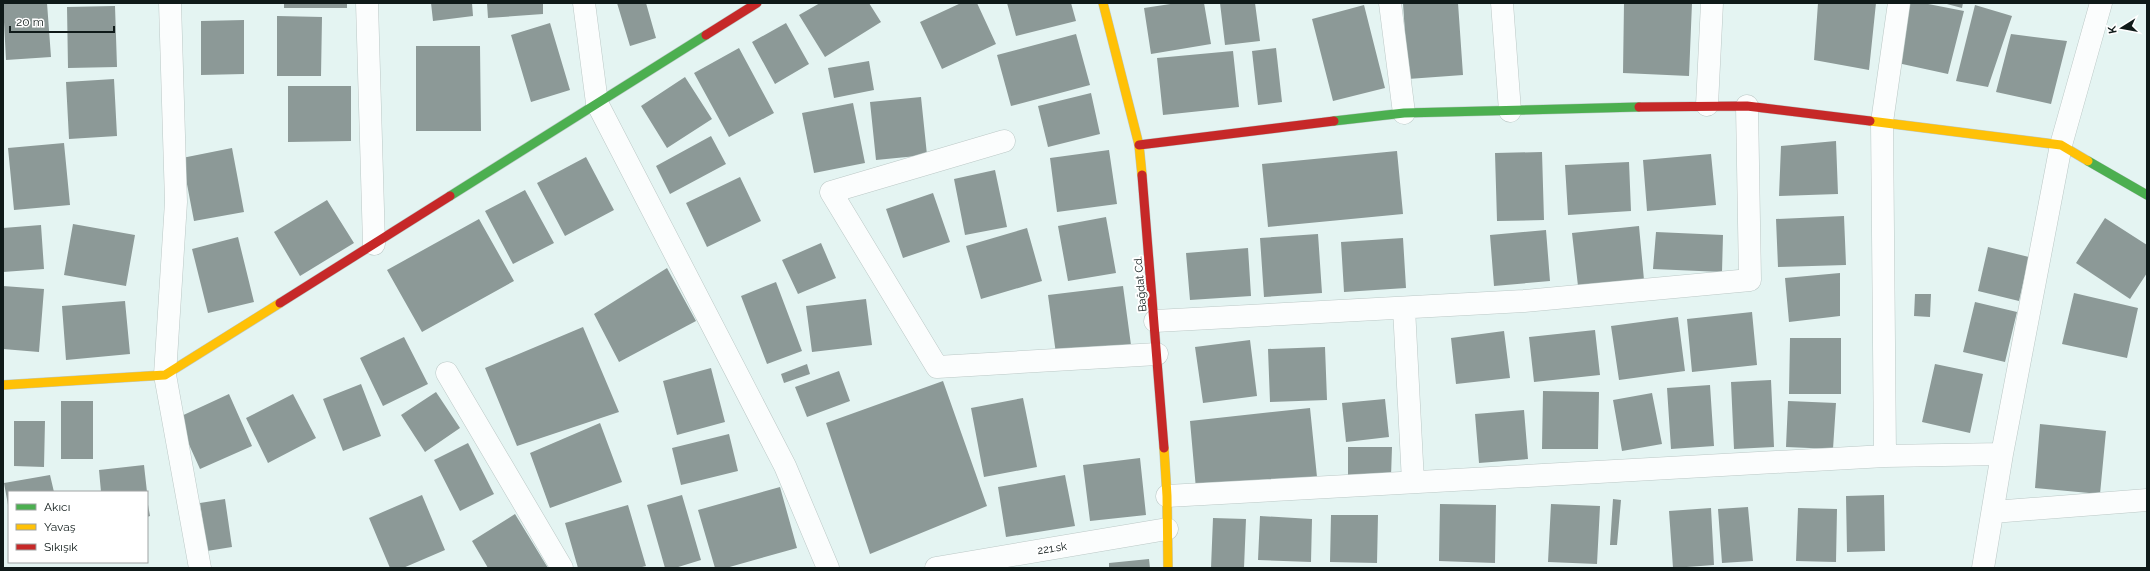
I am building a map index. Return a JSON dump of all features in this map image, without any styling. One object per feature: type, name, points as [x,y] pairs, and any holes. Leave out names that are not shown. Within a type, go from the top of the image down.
[{"type":"street","points":[[170,3],[176,202],[165,375],[200,568]]},
{"type":"street","points":[[367,3],[374,244]]},
{"type":"street","points":[[584,3],[597,103],[785,466],[828,568]]},
{"type":"street","points":[[3,385],[165,375],[757,3]]},
{"type":"street","name":"Bağdat Cd.","points":[[1103,3],[1139,145],[1155,321],[1167,496],[1168,568]]},
{"type":"street","points":[[1390,3],[1404,113]]},
{"type":"street","points":[[1502,3],[1510,110]]},
{"type":"street","points":[[1707,105],[1712,3]]},
{"type":"street","points":[[1885,456],[1882,122],[1899,3]]},
{"type":"street","points":[[1983,568],[2002,454],[2061,145],[2101,3]]},
{"type":"street","points":[[1139,145],[1404,113],[1707,105],[1747,106],[2061,145],[2147,195]]},
{"type":"street","points":[[1155,321],[1524,301],[1750,280],[1747,106]]},
{"type":"street","points":[[1004,141],[831,192],[938,367],[1157,354]]},
{"type":"street","points":[[1404,308],[1413,482]]},
{"type":"street","points":[[447,373],[562,568]]},
{"type":"street","points":[[1167,496],[1885,456],[2002,454]]},
{"type":"street","points":[[1993,512],[2147,500]]},
{"type":"street","name":"221.sk","points":[[936,568],[1167,529]]},
{"type":"building","points":[[3,3],[47,3],[51,57],[6,60]]},
{"type":"building","points":[[284,3],[347,3],[347,8],[284,8]]},
{"type":"building","points":[[431,3],[472,3],[473,16],[433,21]]},
{"type":"building","points":[[487,3],[543,3],[543,14],[488,18]]},
{"type":"building","points":[[617,3],[646,3],[656,38],[630,46]]},
{"type":"building","points":[[820,3],[869,3],[881,22],[825,57],[799,15]]},
{"type":"building","points":[[961,3],[977,3],[996,44],[942,69],[920,22]]},
{"type":"building","points":[[1007,3],[1071,3],[1076,21],[1016,36]]},
{"type":"building","points":[[1177,3],[1204,3],[1211,44],[1151,54],[1144,8]]},
{"type":"building","points":[[1220,3],[1255,3],[1260,41],[1225,45]]},
{"type":"building","points":[[1403,3],[1458,3],[1463,75],[1408,79]]},
{"type":"building","points":[[1624,3],[1692,3],[1689,76],[1623,73]]},
{"type":"building","points":[[1818,3],[1876,3],[1869,70],[1814,60]]},
{"type":"building","points":[[1908,3],[1923,3],[1964,11],[1948,74],[1893,62]]},
{"type":"building","points":[[1943,3],[1963,3],[1962,8]]},
{"type":"building","points":[[1364,5],[1385,88],[1333,101],[1312,19]]},
{"type":"building","points":[[1975,5],[2012,16],[1988,87],[1956,81]]},
{"type":"building","points":[[115,6],[117,67],[68,68],[67,7]]},
{"type":"building","points":[[277,16],[322,17],[321,76],[277,76]]},
{"type":"building","points":[[244,20],[244,74],[201,75],[201,21]]},
{"type":"building","points":[[550,23],[570,90],[531,102],[511,35]]},
{"type":"building","points":[[786,23],[809,64],[775,84],[752,42]]},
{"type":"building","points":[[1076,34],[1090,85],[1011,106],[997,55]]},
{"type":"building","points":[[2011,34],[2067,41],[2051,104],[1996,92]]},
{"type":"building","points":[[416,46],[480,46],[481,131],[416,131]]},
{"type":"building","points":[[739,48],[774,113],[729,137],[694,73]]},
{"type":"building","points":[[1276,48],[1282,102],[1258,105],[1252,51]]},
{"type":"building","points":[[1233,51],[1239,107],[1163,115],[1157,58]]},
{"type":"building","points":[[869,61],[874,90],[834,98],[828,68]]},
{"type":"building","points":[[685,77],[712,119],[667,148],[641,106]]},
{"type":"building","points":[[114,79],[117,136],[69,139],[66,82]]},
{"type":"building","points":[[288,86],[351,86],[351,141],[288,142]]},
{"type":"building","points":[[1091,93],[1100,134],[1048,147],[1038,106]]},
{"type":"building","points":[[921,97],[927,155],[876,160],[870,102]]},
{"type":"building","points":[[853,103],[865,163],[814,173],[802,113]]},
{"type":"building","points":[[711,136],[726,164],[670,194],[656,166]]},
{"type":"building","points":[[1836,141],[1838,194],[1779,196],[1781,146]]},
{"type":"building","points":[[64,143],[70,205],[14,210],[8,148]]},
{"type":"building","points":[[232,148],[244,212],[194,221],[182,158]]},
{"type":"building","points":[[1109,150],[1117,204],[1057,212],[1050,158]]},
{"type":"building","points":[[1397,151],[1403,214],[1268,227],[1262,164]]},
{"type":"building","points":[[1542,152],[1544,220],[1497,221],[1495,153]]},
{"type":"building","points":[[1711,154],[1716,205],[1647,211],[1643,160]]},
{"type":"building","points":[[586,157],[614,210],[565,236],[537,183]]},
{"type":"building","points":[[1629,162],[1631,211],[1568,215],[1565,165]]},
{"type":"building","points":[[995,170],[1007,227],[965,235],[954,179]]},
{"type":"building","points":[[740,177],[761,221],[707,247],[686,203]]},
{"type":"building","points":[[525,190],[554,243],[513,264],[485,211]]},
{"type":"building","points":[[933,193],[950,242],[903,258],[886,209]]},
{"type":"building","points":[[327,200],[354,243],[300,276],[274,232]]},
{"type":"building","points":[[1844,216],[1846,265],[1778,267],[1776,219]]},
{"type":"building","points":[[1106,217],[1116,273],[1068,281],[1058,226]]},
{"type":"building","points":[[2105,218],[2147,245],[2147,273],[2130,299],[2076,263]]},
{"type":"building","points":[[479,219],[514,281],[422,332],[387,270]]},
{"type":"building","points":[[73,224],[135,235],[126,286],[64,275]]},
{"type":"building","points":[[41,225],[44,269],[3,272],[3,228]]},
{"type":"building","points":[[1639,226],[1644,280],[1578,286],[1572,233]]},
{"type":"building","points":[[1027,228],[1042,281],[981,299],[966,246]]},
{"type":"building","points":[[1546,230],[1550,281],[1494,286],[1490,235]]},
{"type":"building","points":[[1656,232],[1723,235],[1722,272],[1653,269]]},
{"type":"building","points":[[1318,234],[1322,293],[1264,297],[1260,238]]},
{"type":"building","points":[[238,237],[254,302],[208,313],[192,249]]},
{"type":"building","points":[[1403,238],[1406,288],[1344,292],[1341,242]]},
{"type":"building","points":[[821,243],[836,278],[798,294],[782,260]]},
{"type":"building","points":[[1988,247],[2029,257],[2019,301],[1978,291]]},
{"type":"building","points":[[1248,248],[1251,296],[1190,300],[1186,253]]},
{"type":"building","points":[[667,268],[696,321],[619,362],[594,314]]},
{"type":"building","points":[[1840,273],[1840,316],[1789,322],[1785,278]]},
{"type":"building","points":[[776,282],[802,351],[767,364],[741,296]]},
{"type":"building","points":[[3,286],[44,289],[39,352],[3,349]]},
{"type":"building","points":[[1123,286],[1131,345],[1056,354],[1048,295]]},
{"type":"building","points":[[2074,293],[2138,308],[2127,358],[2062,344]]},
{"type":"building","points":[[1915,294],[1931,294],[1930,317],[1914,316]]},
{"type":"building","points":[[866,299],[872,345],[812,352],[806,306]]},
{"type":"building","points":[[125,301],[130,354],[66,360],[62,306]]},
{"type":"building","points":[[1975,302],[2017,312],[2005,362],[1963,352]]},
{"type":"building","points":[[1752,312],[1757,365],[1692,372],[1687,319]]},
{"type":"building","points":[[1678,317],[1685,371],[1619,380],[1611,326]]},
{"type":"building","points":[[583,327],[619,412],[517,446],[485,368]]},
{"type":"building","points":[[1595,330],[1600,375],[1534,382],[1529,337]]},
{"type":"building","points":[[1504,331],[1510,378],[1456,384],[1451,338]]},
{"type":"building","points":[[404,337],[428,384],[383,406],[360,358]]},
{"type":"building","points":[[1790,338],[1841,338],[1841,394],[1789,394]]},
{"type":"building","points":[[1250,340],[1257,396],[1203,403],[1195,347]]},
{"type":"building","points":[[1325,347],[1327,400],[1270,402],[1268,349]]},
{"type":"building","points":[[807,364],[810,374],[784,383],[781,374]]},
{"type":"building","points":[[1935,364],[1983,374],[1970,433],[1922,422]]},
{"type":"building","points":[[711,368],[725,422],[677,435],[663,381]]},
{"type":"building","points":[[839,371],[850,401],[807,417],[795,387]]},
{"type":"building","points":[[1771,380],[1774,447],[1734,449],[1731,382]]},
{"type":"building","points":[[943,381],[987,506],[870,554],[826,423]]},
{"type":"building","points":[[361,384],[381,436],[343,451],[323,399]]},
{"type":"building","points":[[1710,385],[1714,446],[1671,449],[1667,388]]},
{"type":"building","points":[[1543,391],[1599,392],[1598,449],[1542,449]]},
{"type":"building","points":[[436,392],[460,428],[425,452],[401,415]]},
{"type":"building","points":[[1652,393],[1662,444],[1622,451],[1613,400]]},
{"type":"building","points":[[229,394],[252,446],[200,469],[177,418]]},
{"type":"building","points":[[293,394],[316,438],[268,463],[246,418]]},
{"type":"building","points":[[1023,398],[1037,467],[984,477],[971,408]]},
{"type":"building","points":[[1385,399],[1389,437],[1346,442],[1342,403]]},
{"type":"building","points":[[61,401],[93,401],[93,459],[61,459]]},
{"type":"building","points":[[1788,401],[1836,403],[1833,449],[1786,447]]},
{"type":"building","points":[[1310,408],[1317,477],[1196,489],[1190,421]]},
{"type":"building","points":[[1524,410],[1528,459],[1479,463],[1475,414]]},
{"type":"building","points":[[14,421],[45,421],[44,467],[14,466]]},
{"type":"building","points":[[600,423],[622,482],[550,508],[530,453]]},
{"type":"building","points":[[2040,424],[2106,431],[2100,494],[2035,488]]},
{"type":"building","points":[[729,434],[738,471],[681,485],[672,448]]},
{"type":"building","points":[[468,443],[494,494],[460,511],[434,460]]},
{"type":"building","points":[[1348,447],[1392,447],[1391,477],[1348,476]]},
{"type":"building","points":[[1140,458],[1146,515],[1090,521],[1083,465]]},
{"type":"building","points":[[144,465],[147,491],[101,491],[99,470]]},
{"type":"building","points":[[50,475],[54,491],[8,491],[8,505],[4,483]]},
{"type":"building","points":[[1065,475],[1075,526],[1006,537],[998,487]]},
{"type":"building","points":[[780,487],[797,548],[726,568],[715,568],[698,510]]},
{"type":"building","points":[[422,495],[445,550],[403,568],[390,568],[369,518]]},
{"type":"building","points":[[682,495],[701,560],[675,568],[665,568],[647,505]]},
{"type":"building","points":[[1884,495],[1885,551],[1847,552],[1846,496]]},
{"type":"building","points":[[225,499],[232,547],[207,551],[200,503]]},
{"type":"building","points":[[1613,499],[1621,500],[1617,545],[1610,545]]},
{"type":"building","points":[[1440,504],[1496,505],[1495,563],[1439,561]]},
{"type":"building","points":[[1551,504],[1600,506],[1597,564],[1548,562]]},
{"type":"building","points":[[148,505],[150,516],[148,517]]},
{"type":"building","points":[[628,505],[646,566],[638,568],[578,568],[565,523]]},
{"type":"building","points":[[1748,507],[1753,561],[1722,563],[1718,509]]},
{"type":"building","points":[[1711,508],[1714,565],[1673,568],[1669,511]]},
{"type":"building","points":[[1798,508],[1837,509],[1836,562],[1796,561]]},
{"type":"building","points":[[515,514],[548,568],[488,568],[472,541]]},
{"type":"building","points":[[1331,515],[1378,515],[1377,563],[1330,562]]},
{"type":"building","points":[[1260,516],[1312,519],[1311,562],[1258,560]]},
{"type":"building","points":[[1213,518],[1246,519],[1244,568],[1211,568]]},
{"type":"building","points":[[1149,559],[1150,568],[1109,568],[1109,563]]},
{"type":"traffic: fast","points":[[450,196],[706,35]]},
{"type":"traffic: fast","points":[[1334,121],[1404,113],[1639,107]]},
{"type":"traffic: fast","points":[[2088,161],[2147,195]]},
{"type":"traffic: slow","points":[[1103,3],[1139,145],[1142,175]]},
{"type":"traffic: slow","points":[[1870,121],[2061,145],[2088,161]]},
{"type":"traffic: slow","points":[[3,385],[165,375],[280,303]]},
{"type":"traffic: slow","points":[[1164,448],[1167,496],[1168,568]]},
{"type":"traffic: jam","points":[[706,35],[757,3]]},
{"type":"traffic: jam","points":[[1639,107],[1747,106],[1870,121]]},
{"type":"traffic: jam","points":[[1139,145],[1334,121]]},
{"type":"traffic: jam","points":[[1142,175],[1164,448]]},
{"type":"traffic: jam","points":[[280,303],[450,196]]}]
